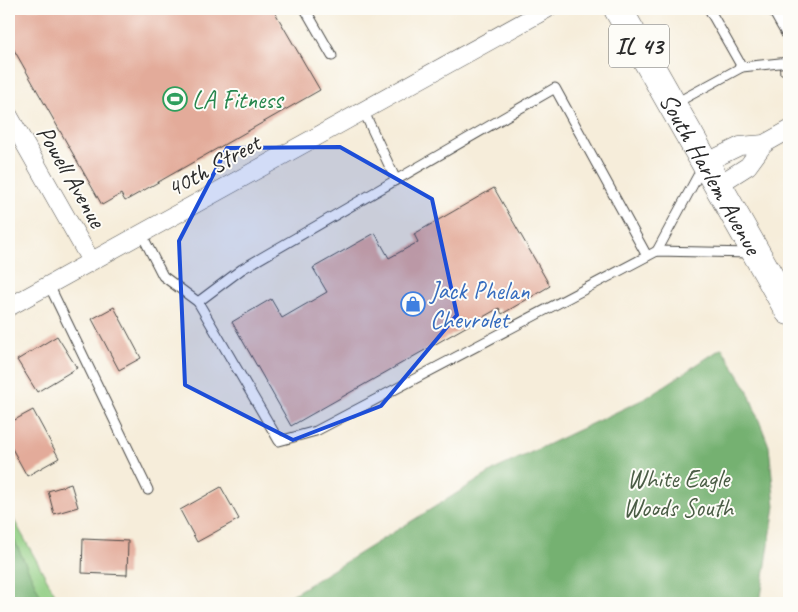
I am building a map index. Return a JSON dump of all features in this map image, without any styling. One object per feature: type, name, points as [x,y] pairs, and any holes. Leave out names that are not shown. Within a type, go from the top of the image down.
[{"type":"main road","name":"South Harlem Avenue","points":[[618,9],[789,312]]},
{"type":"street","name":"40th Street","points":[[9,307],[547,9]]},
{"type":"street","name":"Powell Avenue","points":[[9,116],[91,261]]},
{"type":"street","points":[[711,174],[740,146],[764,144],[789,130]]},
{"type":"street","points":[[711,174],[748,166],[764,144]]},
{"type":"lane","points":[[306,9],[332,56]]},
{"type":"lane","points":[[709,9],[742,67]]},
{"type":"lane","points":[[772,9],[789,39]]},
{"type":"lane","points":[[672,104],[742,67],[789,62]]},
{"type":"lane","points":[[198,302],[242,269],[555,88],[647,256]]},
{"type":"lane","points":[[363,110],[396,180]]},
{"type":"lane","points":[[657,251],[711,174]]},
{"type":"lane","points":[[140,233],[164,276],[198,302],[279,441],[316,431],[657,251],[756,253]]},
{"type":"lane","points":[[48,285],[148,490]]},
{"type":"highlighted area","points":[[340,147],[432,199],[457,315],[381,406],[293,440],[185,385],[179,241],[227,148]]},
{"type":"green space","name":"White Eagle Woods South","points":[[722,348],[747,389],[769,446],[775,506],[760,603],[279,603],[496,469],[646,398]]},
{"type":"green space","points":[[9,511],[60,603],[9,603]]},
{"type":"green space","points":[[9,529],[44,603],[9,603]]},
{"type":"building","points":[[9,9],[273,9],[320,90],[125,201],[121,194],[102,205],[9,41]]},
{"type":"building","points":[[779,61],[787,61],[787,74],[780,74]]},
{"type":"building","name":"Jack Phelan Chevrolet","points":[[494,188],[550,286],[502,314],[499,308],[291,426],[232,322],[271,299],[282,318],[327,292],[313,268],[375,233],[389,258],[418,242],[414,234]]},
{"type":"building","points":[[114,307],[141,358],[119,370],[92,319]]},
{"type":"building","points":[[57,336],[77,368],[37,392],[17,360]]},
{"type":"building","points":[[33,410],[59,458],[27,476],[9,443],[9,423]]},
{"type":"building","points":[[71,484],[78,507],[54,514],[48,491]]},
{"type":"building","points":[[221,487],[239,519],[197,542],[180,510]]},
{"type":"building","points":[[83,539],[128,541],[127,575],[82,573]]},
{"type":"place","name":"LA Fitness","points":[[175,99]]},
{"type":"place","name":"Jack Phelan Chevrolet","points":[[413,304]]}]
